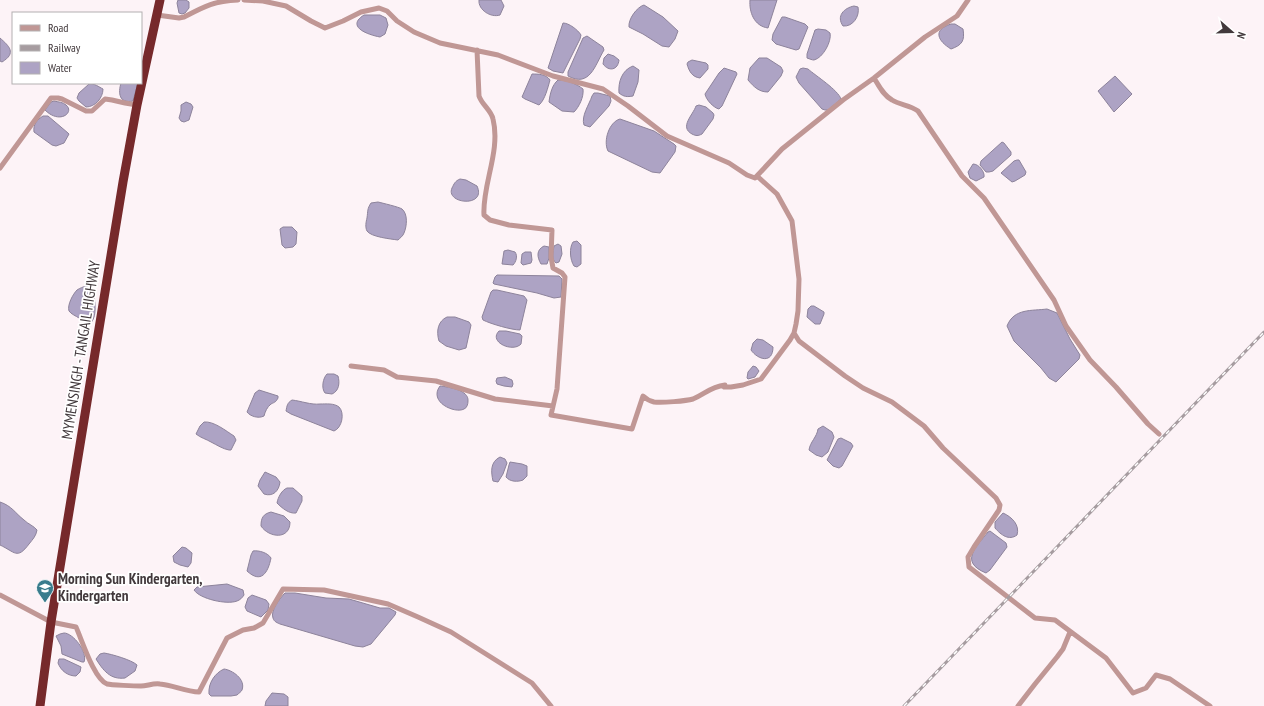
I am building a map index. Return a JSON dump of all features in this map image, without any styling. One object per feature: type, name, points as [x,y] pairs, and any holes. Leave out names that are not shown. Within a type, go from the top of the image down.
[{"type":"highway","name":"MYMENSINGH - TANGAIL HIGHWAY","points":[[142,82],[160,0]]},
{"type":"highway","name":"MYMENSINGH - TANGAIL HIGHWAY","points":[[40,706],[51,622],[123,182],[142,84]]},
{"type":"street","points":[[157,15],[179,18],[212,3],[238,0]]},
{"type":"street","points":[[244,0],[263,1],[286,6],[310,21],[325,28],[344,21],[361,12],[379,8],[388,11],[397,21],[440,43],[498,55],[553,76],[603,89],[667,136],[729,163],[747,175],[755,178],[782,148],[925,37],[957,16],[968,0]]},
{"type":"street","points":[[477,50],[479,96],[481,102],[486,106],[493,119],[494,134],[492,167],[484,206],[484,215],[490,220],[509,225],[552,230],[551,257],[553,268],[562,273],[565,277],[557,389],[551,415],[632,428],[643,396],[647,400],[653,402],[686,400],[692,399],[717,386],[725,385],[724,386],[731,387],[743,385],[760,379],[794,333],[798,311],[799,279],[792,221],[777,194],[757,176]]},
{"type":"street","points":[[874,78],[886,96],[893,101],[912,107],[918,111],[962,176],[984,198],[1054,300],[1070,332],[1090,360],[1148,424],[1159,434]]},
{"type":"street","points":[[0,168],[51,98],[58,98],[86,111],[92,111],[105,99],[137,105]]},
{"type":"street","points":[[794,333],[799,341],[845,376],[863,388],[892,402],[924,426],[943,448],[996,498],[1000,505],[999,510],[968,557],[969,567],[984,577],[1008,598],[1035,618],[1054,620],[1106,658],[1133,693],[1146,688],[1156,675],[1170,680],[1210,706]]},
{"type":"street","points":[[351,366],[384,370],[397,377],[436,381],[495,398],[553,406]]},
{"type":"street","points":[[0,595],[51,622],[76,627],[96,673],[107,684],[143,686],[158,683],[199,692],[227,638],[242,630],[254,628],[263,623],[283,589],[324,590],[388,604],[451,632],[532,683],[551,706]]},
{"type":"street","points":[[1018,706],[1058,657],[1070,632]]},
{"type":"water","points":[[178,0],[186,0],[189,2],[189,8],[185,13],[179,13],[177,3]]},
{"type":"water","points":[[479,0],[501,0],[504,6],[500,15],[496,16],[489,14],[483,10],[479,4]]},
{"type":"water","points":[[750,0],[777,0],[768,28],[763,27],[753,18],[750,9]]},
{"type":"water","points":[[644,5],[663,17],[678,31],[675,39],[669,47],[662,46],[629,27],[630,20],[634,14],[641,6]]},
{"type":"water","points":[[854,6],[858,7],[857,17],[850,25],[843,26],[840,19],[842,13]]},
{"type":"water","points":[[364,15],[380,15],[386,18],[388,25],[385,34],[380,37],[361,30],[357,23]]},
{"type":"water","points":[[782,17],[805,24],[808,27],[799,49],[796,50],[776,44],[772,40],[773,34]]},
{"type":"water","points":[[563,23],[573,27],[581,35],[563,73],[553,71],[548,68]]},
{"type":"water","points":[[955,24],[963,29],[964,37],[958,46],[951,49],[940,39],[939,32],[945,26]]},
{"type":"water","points":[[815,30],[826,30],[830,33],[830,40],[824,53],[817,59],[813,60],[807,58],[807,54]]},
{"type":"water","points":[[587,36],[603,47],[604,50],[591,73],[587,77],[575,79],[568,76],[568,72],[583,38]]},
{"type":"water","points":[[0,38],[10,50],[7,59],[2,62],[0,61]]},
{"type":"water","points":[[608,54],[619,60],[617,66],[613,69],[605,67],[603,64],[604,58]]},
{"type":"water","points":[[759,58],[767,58],[781,67],[783,71],[781,76],[768,92],[757,89],[748,80],[750,68]]},
{"type":"water","points":[[692,60],[706,63],[708,65],[708,69],[700,78],[693,75],[689,69],[687,64]]},
{"type":"water","points":[[633,66],[639,70],[638,82],[633,96],[627,97],[619,93],[619,85],[623,73]]},
{"type":"water","points":[[724,68],[736,72],[737,74],[722,106],[719,109],[710,103],[705,94]]},
{"type":"water","points":[[800,69],[808,69],[826,83],[839,95],[841,99],[828,110],[822,109],[799,83],[796,77]]},
{"type":"water","points":[[532,74],[544,75],[550,80],[545,97],[539,105],[522,97]]},
{"type":"water","points":[[1115,76],[1132,94],[1114,112],[1098,91]]},
{"type":"water","points":[[558,80],[578,85],[583,89],[581,102],[574,112],[562,111],[549,102],[553,87]]},
{"type":"water","points":[[89,84],[103,89],[103,92],[100,99],[95,104],[86,107],[77,98],[79,93]]},
{"type":"water","points":[[121,84],[138,84],[133,101],[125,101],[122,99],[120,90]]},
{"type":"water","points":[[594,93],[610,96],[611,101],[609,106],[590,127],[584,125],[583,122],[586,110]]},
{"type":"water","points":[[54,101],[66,105],[69,111],[67,114],[61,117],[56,117],[45,110],[51,102]]},
{"type":"water","points":[[186,102],[191,104],[193,107],[189,120],[184,122],[179,118],[181,105]]},
{"type":"water","points":[[699,105],[706,107],[714,115],[713,119],[702,134],[696,135],[688,131],[687,124],[696,106]]},
{"type":"water","points":[[43,116],[48,116],[69,134],[64,143],[56,146],[52,145],[34,132],[36,122]]},
{"type":"water","points":[[620,119],[654,131],[676,146],[675,152],[660,173],[652,172],[608,151],[606,142],[608,132],[613,124]]},
{"type":"water","points":[[1002,142],[1011,152],[1011,155],[993,171],[986,172],[980,165],[981,161]]},
{"type":"water","points":[[1019,160],[1026,172],[1025,175],[1012,182],[1001,173]]},
{"type":"water","points":[[973,164],[983,171],[984,175],[984,177],[976,181],[970,178],[968,172]]},
{"type":"water","points":[[460,179],[466,180],[477,186],[479,193],[472,201],[459,200],[454,198],[451,193],[454,184]]},
{"type":"water","points":[[378,202],[400,208],[404,211],[406,217],[406,227],[404,234],[398,240],[377,236],[367,231],[366,224],[369,207],[371,203]]},
{"type":"water","points":[[283,227],[292,227],[297,232],[296,244],[293,247],[285,248],[282,245],[280,229]]},
{"type":"water","points":[[577,241],[581,245],[581,264],[577,267],[574,266],[570,254],[573,242]]},
{"type":"water","points":[[558,244],[561,246],[562,254],[559,262],[556,263],[553,260],[553,253],[554,246]]},
{"type":"water","points":[[544,246],[549,247],[549,258],[547,264],[541,264],[538,252]]},
{"type":"water","points":[[508,250],[515,252],[516,254],[516,259],[513,265],[502,264],[504,251]]},
{"type":"water","points":[[525,252],[531,252],[532,260],[531,263],[523,265],[521,263],[522,254]]},
{"type":"water","points":[[497,275],[559,276],[562,279],[561,297],[554,298],[494,284],[495,277]]},
{"type":"water","points":[[86,286],[94,291],[95,312],[91,323],[85,322],[69,311],[69,306],[75,292]]},
{"type":"water","points":[[493,290],[524,296],[527,300],[520,330],[483,320],[482,317]]},
{"type":"water","points":[[811,306],[814,306],[824,312],[820,324],[815,324],[807,317],[808,309]]},
{"type":"water","points":[[1047,309],[1057,313],[1080,355],[1079,359],[1056,382],[1049,378],[1014,341],[1007,326],[1010,320],[1019,313]]},
{"type":"water","points":[[447,317],[455,317],[469,322],[471,325],[466,348],[459,350],[446,346],[439,341],[438,327]]},
{"type":"water","points":[[499,331],[520,334],[522,336],[521,344],[513,347],[503,345],[497,339],[496,335]]},
{"type":"water","points":[[757,339],[763,340],[773,347],[771,356],[765,359],[761,358],[751,350],[753,343]]},
{"type":"water","points":[[753,366],[759,371],[755,377],[748,379],[748,372]]},
{"type":"water","points":[[327,374],[334,374],[338,376],[338,386],[336,391],[332,394],[325,393],[323,388],[324,380]]},
{"type":"water","points":[[505,377],[512,380],[512,387],[497,384],[497,378]]},
{"type":"water","points":[[440,386],[458,390],[465,394],[468,401],[466,408],[455,410],[440,402],[437,397],[437,392]]},
{"type":"water","points":[[259,390],[278,396],[278,398],[267,408],[264,416],[257,417],[252,416],[247,412],[255,393]]},
{"type":"water","points":[[292,400],[313,404],[335,405],[339,407],[342,413],[341,424],[334,431],[291,414],[286,411],[288,403]]},
{"type":"water","points":[[204,422],[212,423],[234,436],[236,440],[231,450],[222,448],[196,434]]},
{"type":"water","points":[[823,426],[832,432],[834,437],[828,452],[822,457],[809,450],[818,429]]},
{"type":"water","points":[[841,438],[851,443],[853,446],[842,466],[839,468],[833,466],[827,460],[838,439]]},
{"type":"water","points":[[500,457],[505,459],[507,463],[498,482],[493,481],[492,471],[494,462]]},
{"type":"water","points":[[510,462],[527,466],[527,476],[523,480],[514,481],[506,477]]},
{"type":"water","points":[[265,472],[276,477],[280,482],[277,491],[270,495],[264,494],[258,486]]},
{"type":"water","points":[[287,488],[293,488],[302,496],[302,501],[296,513],[288,512],[277,503],[280,494]]},
{"type":"water","points":[[0,502],[10,508],[37,530],[32,541],[22,552],[16,553],[0,545]]},
{"type":"water","points":[[271,512],[284,516],[290,522],[287,532],[274,535],[269,533],[261,526],[263,517]]},
{"type":"water","points":[[1003,513],[1012,519],[1016,525],[1018,531],[1017,535],[1014,537],[1005,536],[995,528],[995,522]]},
{"type":"water","points":[[990,531],[1006,543],[1007,547],[990,570],[986,573],[978,569],[973,564],[972,554],[979,543]]},
{"type":"water","points":[[182,547],[186,548],[192,553],[191,563],[188,567],[174,562],[173,556]]},
{"type":"water","points":[[253,551],[263,552],[271,558],[266,572],[260,577],[256,577],[247,571]]},
{"type":"water","points":[[227,584],[243,590],[244,595],[242,598],[233,602],[221,602],[202,596],[194,590],[197,587]]},
{"type":"water","points":[[285,593],[349,599],[380,608],[389,608],[396,612],[371,644],[363,647],[355,646],[280,624],[275,621],[272,615],[274,608]]},
{"type":"water","points":[[252,595],[266,600],[269,604],[268,610],[261,617],[247,611],[245,607],[248,598]]},
{"type":"water","points":[[64,633],[71,636],[82,648],[85,658],[84,662],[62,654],[61,646],[56,636]]},
{"type":"water","points":[[104,653],[131,661],[137,665],[135,671],[125,678],[111,676],[101,667],[96,659],[100,654]]},
{"type":"water","points":[[59,659],[64,659],[81,667],[80,672],[76,676],[65,672],[58,663]]},
{"type":"water","points":[[224,669],[231,671],[238,676],[242,682],[242,690],[237,695],[211,696],[209,694],[209,690],[211,682],[215,676]]},
{"type":"water","points":[[272,693],[284,694],[288,697],[288,706],[265,706],[266,701]]},
{"type":"railway","points":[[904,706],[1264,332]]},
{"type":"place","name":"Morning Sun Kindergarten, Kindergarten","points":[[45,603]]}]
